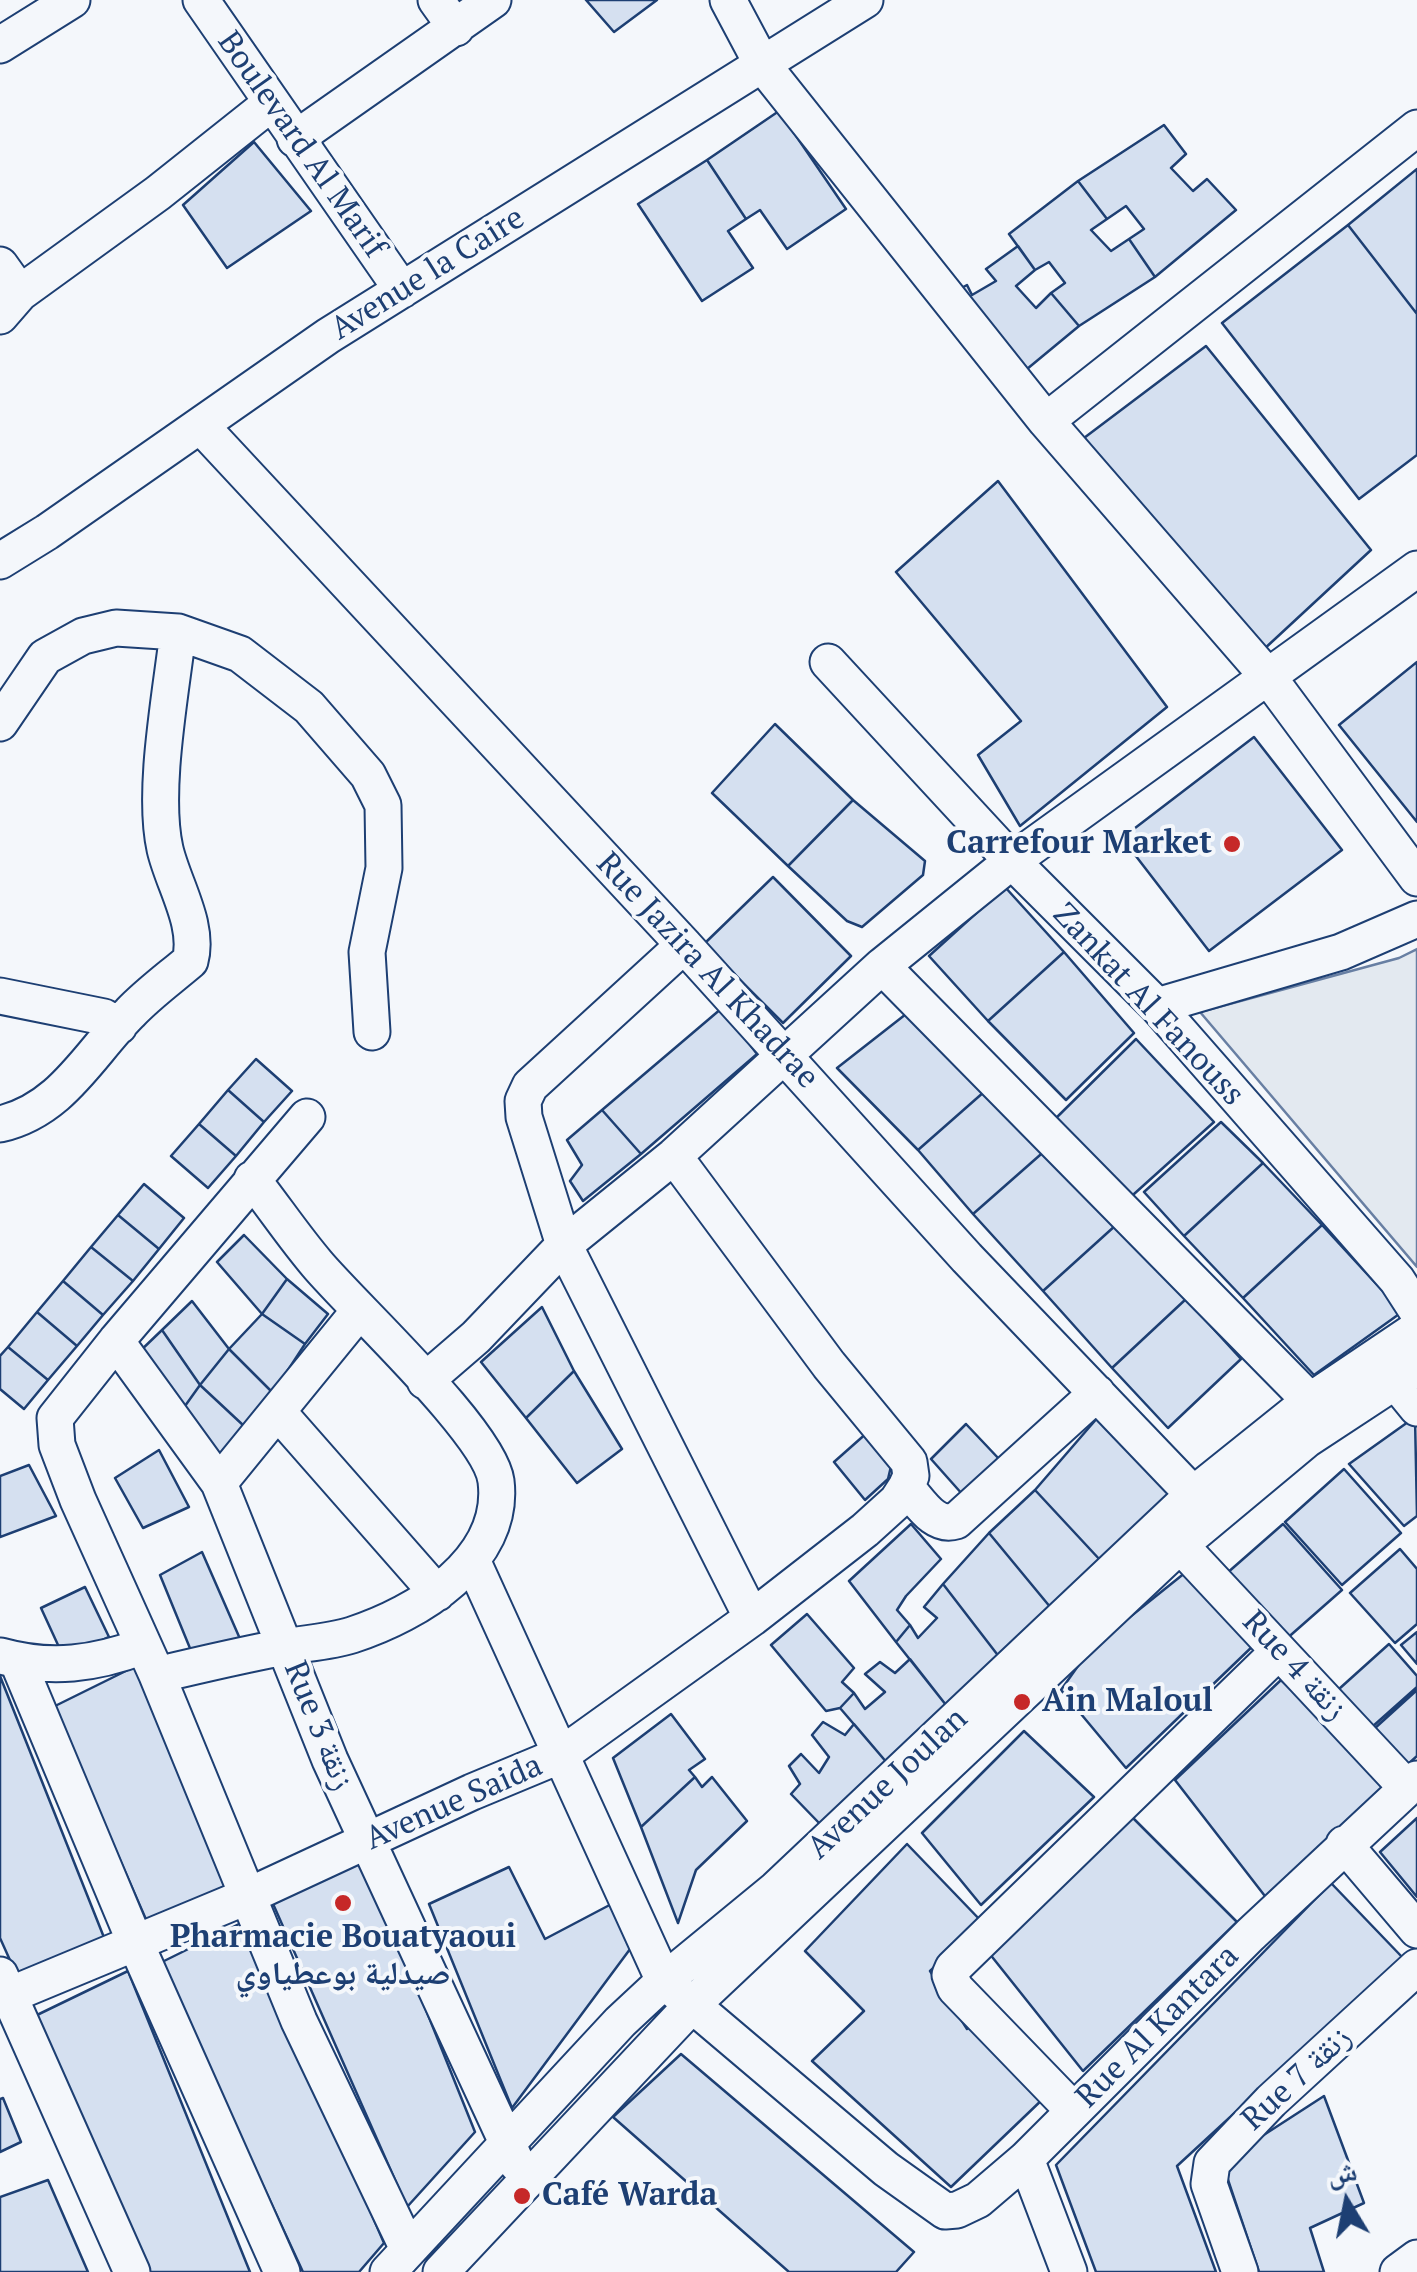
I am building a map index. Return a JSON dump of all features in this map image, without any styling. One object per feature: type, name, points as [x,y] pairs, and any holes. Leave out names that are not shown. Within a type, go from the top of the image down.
[{"type":"street","points":[[0,46],[72,0]]},
{"type":"street","name":"Boulevard Al Marif","points":[[200,0],[402,290]]},
{"type":"street","points":[[294,139],[446,14],[493,0]]},
{"type":"street","points":[[728,0],[762,64],[1046,421],[1269,678],[1417,878]]},
{"type":"street","name":"Avenue la Caire","points":[[0,560],[328,336],[865,0]]},
{"type":"street","points":[[7,291],[158,193],[270,104]]},
{"type":"street","points":[[1046,421],[1417,128]]},
{"type":"street","name":"Rue Jazira Al Khadrae","points":[[201,426],[786,1056],[967,1258],[1204,1504]]},
{"type":"street","points":[[425,1381],[476,1337],[564,1245],[674,1156],[882,966],[1012,861],[1417,569]]},
{"type":"street","points":[[0,723],[45,657],[83,636],[116,628],[178,632],[240,654],[309,707],[368,775],[383,805],[384,868],[366,952],[372,1032]]},
{"type":"street","points":[[0,1124],[11,1122],[67,1089],[118,1026],[190,961],[192,933],[162,829],[161,798],[178,632]]},
{"type":"street","name":"Zankat Al Fanouss","points":[[828,662],[1012,861],[1157,1006],[1397,1280],[1417,1311]]},
{"type":"street","points":[[1157,1006],[1341,952],[1417,920]]},
{"type":"street","points":[[684,946],[530,1086],[523,1101],[524,1117],[564,1245],[752,1618]]},
{"type":"street","points":[[882,966],[1321,1412]]},
{"type":"street","points":[[0,996],[104,1017],[118,1026]]},
{"type":"street","points":[[308,1117],[116,1341],[55,1418],[54,1432],[78,1500],[150,1661],[398,2260]]},
{"type":"street","points":[[674,1156],[829,1365],[909,1462],[911,1476],[906,1487],[936,1520],[948,1524],[956,1521],[1098,1393]]},
{"type":"street","points":[[8,1658],[71,1665],[117,1656],[150,1661],[286,1647],[352,1635],[389,1622],[437,1593],[472,1560],[491,1531],[496,1480],[476,1440],[316,1264],[252,1179]]},
{"type":"street","points":[[218,1483],[360,1310]]},
{"type":"street","name":"Avenue Joulan","points":[[398,2260],[620,2022],[776,1889],[1204,1504],[1321,1412],[1417,1329]]},
{"type":"street","name":"Rue 3 زنقة","points":[[116,1341],[218,1483],[367,1842],[506,2146],[526,2179]]},
{"type":"street","name":"Avenue Joulan","points":[[1321,1412],[1410,1385]]},
{"type":"street","points":[[278,1412],[437,1593]]},
{"type":"street","name":"Avenue Saida","points":[[3,1989],[136,1942],[248,1896],[561,1755],[752,1618],[865,1530],[906,1487]]},
{"type":"street","name":"Avenue Joulan","points":[[441,2272],[693,2004],[1180,1545],[1204,1504]]},
{"type":"street","name":"Rue 4 زنقة","points":[[1180,1545],[1279,1651],[1412,1783]]},
{"type":"street","points":[[472,1560],[664,1982],[693,2004]]},
{"type":"street","points":[[1074,2111],[955,1988],[951,1982],[953,1968],[1279,1651]]},
{"type":"street","points":[[8,1658],[282,2272]]},
{"type":"street","name":"Rue Al Kantara","points":[[693,2004],[886,2169],[936,2206],[952,2212],[978,2200],[1026,2159],[1344,1844],[1412,1783]]},
{"type":"street","points":[[1344,1844],[1417,1930]]},
{"type":"street","name":"Rue 7 زنقة","points":[[1240,2272],[1209,2184],[1220,2154],[1417,1967]]},
{"type":"street","points":[[3,1989],[132,2272]]},
{"type":"street","points":[[1026,2159],[1070,2272]]},
{"type":"street","points":[[1398,2272],[1417,2258]]},
{"type":"shaded area","points":[[1417,949],[1417,1267],[1200,1012],[1399,958]]},
{"type":"building","points":[[586,0],[657,0],[614,32]]},
{"type":"building","points":[[779,111],[846,209],[787,249],[760,210],[746,219],[707,160]]},
{"type":"building","points":[[1164,125],[1186,154],[1171,168],[1193,191],[1207,179],[1236,210],[1155,277],[1129,239],[1144,229],[1126,206],[1107,219],[1078,181]]},
{"type":"building","points":[[254,142],[311,211],[227,268],[183,205]]},
{"type":"building","points":[[707,160],[746,219],[728,231],[753,268],[702,301],[638,204]]},
{"type":"building","points":[[1417,169],[1417,314],[1348,225]]},
{"type":"building","points":[[1078,181],[1107,219],[1091,230],[1111,251],[1129,239],[1155,277],[1079,326],[1051,293],[1065,283],[1049,262],[1035,270],[1009,234]]},
{"type":"building","points":[[1348,225],[1417,314],[1417,455],[1359,499],[1222,323]]},
{"type":"building","points":[[1018,246],[1035,270],[1016,286],[1036,308],[1051,293],[1079,326],[1021,374],[954,292],[967,285],[972,295],[996,281],[986,269]]},
{"type":"building","points":[[1206,346],[1371,550],[1262,651],[1084,438]]},
{"type":"building","points":[[998,481],[1167,707],[1020,826],[978,755],[1021,721],[896,572]]},
{"type":"building","points":[[1417,662],[1417,822],[1339,725]]},
{"type":"building","points":[[775,724],[853,800],[788,866],[712,793]]},
{"type":"building","name":"Carrefour Market","points":[[1254,737],[1342,850],[1209,951],[1122,838]]},
{"type":"building","points":[[853,800],[925,861],[923,875],[862,927],[847,921],[788,866]]},
{"type":"building","points":[[773,877],[851,956],[783,1023],[704,944]]},
{"type":"building","points":[[1005,887],[1064,952],[988,1021],[929,956]]},
{"type":"building","points":[[1064,952],[1134,1033],[1066,1100],[988,1021]]},
{"type":"building","points":[[915,1007],[993,1084],[918,1150],[837,1068]]},
{"type":"building","points":[[722,1008],[757,1054],[641,1154],[602,1110]]},
{"type":"building","points":[[1136,1039],[1214,1122],[1124,1203],[1049,1125]]},
{"type":"building","points":[[256,1059],[292,1091],[264,1122],[228,1090]]},
{"type":"building","points":[[993,1084],[1048,1148],[973,1214],[918,1150]]},
{"type":"building","points":[[228,1090],[264,1122],[236,1156],[199,1124]]},
{"type":"building","points":[[602,1110],[641,1154],[583,1201],[570,1181],[582,1165],[567,1140]]},
{"type":"building","points":[[1221,1122],[1263,1163],[1184,1236],[1144,1192]]},
{"type":"building","points":[[199,1124],[236,1156],[208,1188],[171,1156]]},
{"type":"building","points":[[1048,1148],[1116,1225],[1043,1291],[973,1214]]},
{"type":"building","points":[[1263,1163],[1322,1225],[1243,1298],[1184,1236]]},
{"type":"building","points":[[144,1184],[184,1218],[159,1249],[118,1215]]},
{"type":"building","points":[[118,1215],[159,1249],[133,1281],[91,1247]]},
{"type":"building","points":[[1116,1225],[1186,1299],[1112,1368],[1043,1291]]},
{"type":"building","points":[[1322,1225],[1402,1312],[1314,1375],[1243,1298]]},
{"type":"building","points":[[244,1235],[287,1279],[262,1314],[217,1262]]},
{"type":"building","points":[[91,1247],[133,1281],[103,1315],[63,1281]]},
{"type":"building","points":[[287,1279],[328,1314],[305,1344],[262,1314]]},
{"type":"building","points":[[63,1281],[103,1315],[77,1346],[37,1312]]},
{"type":"building","points":[[1186,1299],[1241,1359],[1168,1428],[1112,1368]]},
{"type":"building","points":[[192,1301],[229,1349],[200,1385],[162,1330]]},
{"type":"building","points":[[542,1307],[574,1371],[526,1418],[481,1362]]},
{"type":"building","points":[[37,1312],[77,1346],[48,1380],[8,1347]]},
{"type":"building","points":[[262,1314],[305,1344],[273,1393],[229,1349]]},
{"type":"building","points":[[162,1330],[200,1385],[180,1413],[136,1355]]},
{"type":"building","points":[[8,1347],[48,1380],[24,1409],[0,1389],[0,1356]]},
{"type":"building","points":[[229,1349],[273,1393],[244,1426],[200,1385]]},
{"type":"building","points":[[574,1371],[622,1449],[577,1483],[526,1418]]},
{"type":"building","points":[[200,1385],[244,1426],[229,1451],[213,1457],[180,1413]]},
{"type":"building","points":[[1099,1416],[1174,1491],[1101,1561],[1035,1490]]},
{"type":"building","points":[[1415,1417],[1417,1516],[1404,1526],[1349,1464]]},
{"type":"building","points":[[966,1424],[1000,1460],[963,1495],[931,1459]]},
{"type":"building","points":[[869,1431],[892,1462],[888,1479],[865,1500],[834,1462]]},
{"type":"building","points":[[159,1450],[189,1507],[143,1528],[115,1478]]},
{"type":"building","points":[[29,1465],[56,1516],[0,1537],[0,1476]]},
{"type":"building","points":[[1344,1469],[1401,1533],[1342,1585],[1285,1522]]},
{"type":"building","points":[[1035,1490],[1101,1561],[1051,1608],[989,1533]]},
{"type":"building","points":[[911,1524],[941,1559],[897,1610],[910,1625],[896,1642],[849,1581]]},
{"type":"building","points":[[1283,1524],[1342,1590],[1284,1641],[1226,1574]]},
{"type":"building","points":[[989,1533],[1051,1608],[1000,1658],[943,1584]]},
{"type":"building","points":[[1400,1549],[1417,1569],[1417,1624],[1395,1643],[1350,1593]]},
{"type":"building","points":[[202,1552],[244,1648],[194,1658],[160,1575]]},
{"type":"building","points":[[1191,1568],[1256,1643],[1126,1768],[1061,1690],[1090,1649]]},
{"type":"building","points":[[943,1584],[1000,1658],[946,1705],[896,1642],[910,1625],[918,1638],[937,1618],[924,1607]]},
{"type":"building","points":[[85,1587],[109,1637],[64,1658],[41,1608]]},
{"type":"building","points":[[807,1614],[854,1668],[842,1682],[854,1693],[840,1708],[826,1711],[771,1645]]},
{"type":"building","points":[[1417,1632],[1417,1664],[1401,1645]]},
{"type":"building","points":[[1389,1644],[1417,1676],[1417,1687],[1372,1727],[1339,1689]]},
{"type":"building","points":[[910,1659],[946,1705],[888,1764],[840,1708],[854,1693],[865,1709],[885,1692],[865,1674],[880,1662],[895,1673]]},
{"type":"building","points":[[140,1664],[235,1881],[148,1924],[53,1707]]},
{"type":"building","points":[[0,1676],[107,1945],[18,1978],[0,1938]]},
{"type":"building","points":[[1281,1680],[1391,1784],[1268,1900],[1175,1780]]},
{"type":"building","points":[[1417,1690],[1417,1756],[1407,1765],[1374,1729]]},
{"type":"building","points":[[671,1714],[705,1759],[689,1770],[695,1777],[641,1827],[613,1758]]},
{"type":"building","points":[[823,1722],[845,1735],[854,1724],[888,1764],[820,1824],[791,1794],[800,1784],[789,1766],[801,1754],[819,1773],[829,1757],[812,1735]]},
{"type":"building","points":[[1024,1731],[1094,1797],[981,1905],[922,1833]]},
{"type":"building","points":[[695,1777],[702,1787],[712,1777],[747,1821],[696,1870],[678,1923],[641,1827]]},
{"type":"building","points":[[1132,1817],[1237,1922],[1083,2071],[989,1953]]},
{"type":"building","points":[[1417,1818],[1417,1897],[1380,1852]]},
{"type":"building","points":[[907,1844],[983,1923],[930,1971],[967,2029],[978,2021],[1046,2096],[951,2187],[812,2061],[864,2011],[805,1951]]},
{"type":"building","points":[[365,1858],[475,2132],[407,2207],[270,1897]]},
{"type":"building","points":[[509,1867],[545,1939],[621,1899],[639,1937],[512,2108],[429,1904]]},
{"type":"building","points":[[1331,1883],[1403,1958],[1177,2166],[1216,2272],[1096,2272],[1056,2165]]},
{"type":"building","points":[[245,1921],[384,2243],[359,2272],[303,2272],[160,1963]]},
{"type":"building","points":[[128,1971],[250,2272],[146,2272],[37,2015]]},
{"type":"building","points":[[681,2054],[914,2252],[896,2272],[789,2272],[613,2117]]},
{"type":"building","points":[[1324,2096],[1364,2203],[1310,2228],[1324,2272],[1259,2272],[1222,2162]]},
{"type":"building","points":[[3,2098],[21,2142],[0,2152],[0,2099]]},
{"type":"building","points":[[48,2180],[88,2272],[0,2272],[0,2197]]},
{"type":"place","name":"Carrefour Market","points":[[1232,844]]},
{"type":"place","name":"Ain Maloul","points":[[1022,1702]]},
{"type":"place","name":"Pharmacie Bouatyaoui صيدلية بوعطياوي","points":[[343,1903]]},
{"type":"place","name":"Café Warda","points":[[522,2196]]}]
